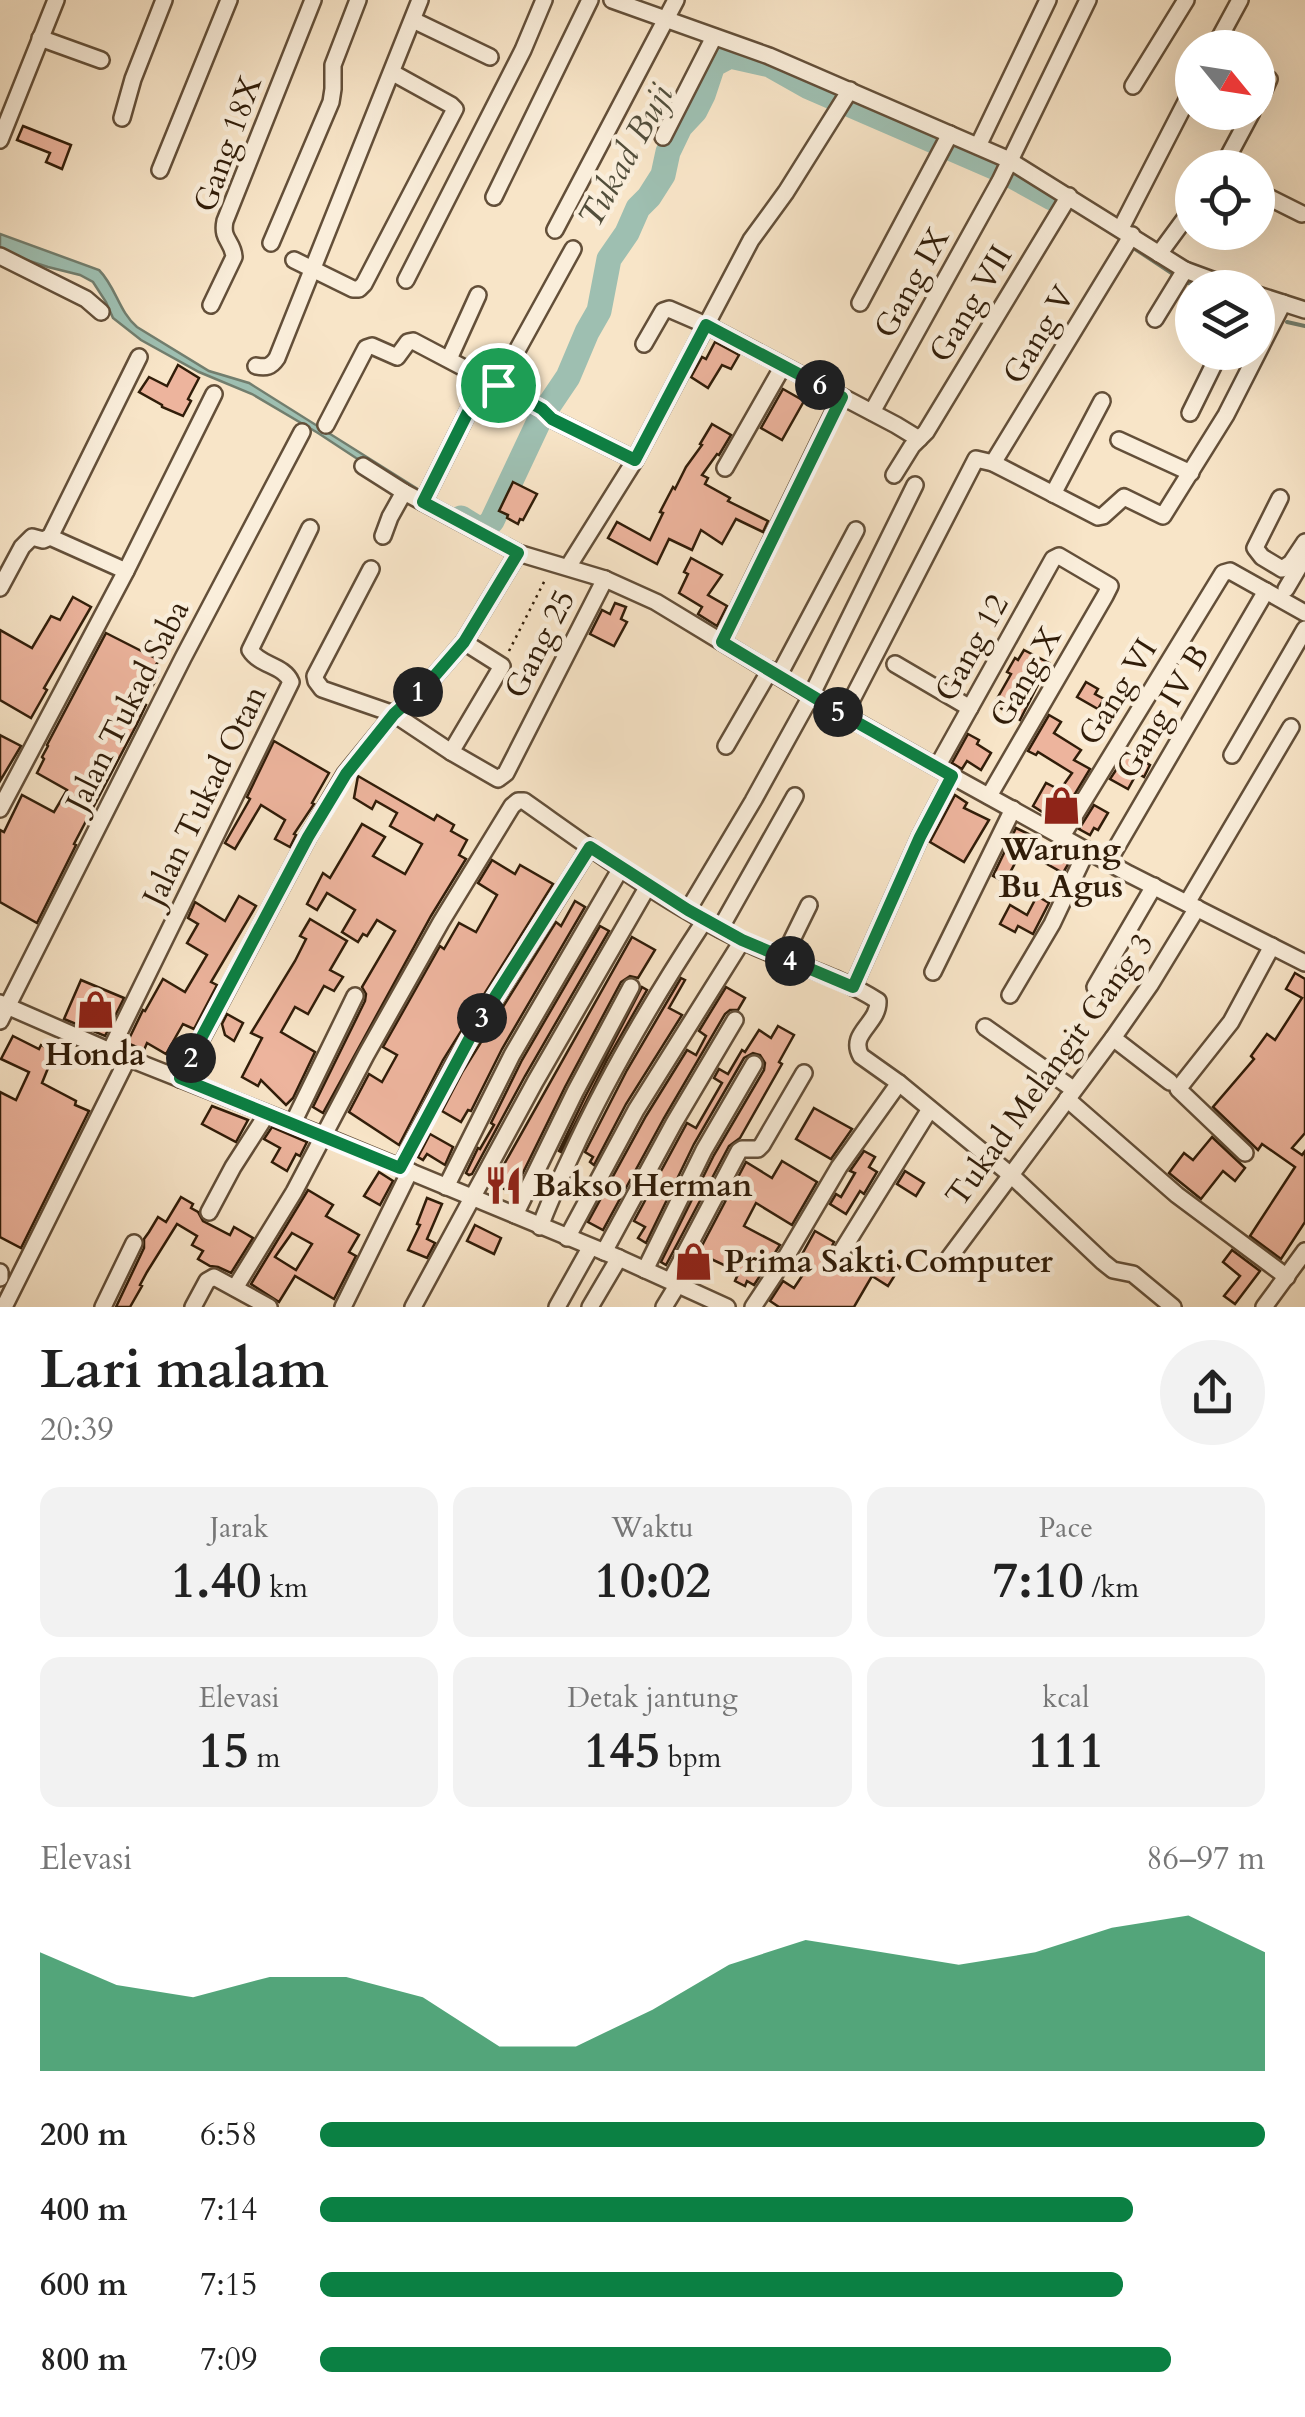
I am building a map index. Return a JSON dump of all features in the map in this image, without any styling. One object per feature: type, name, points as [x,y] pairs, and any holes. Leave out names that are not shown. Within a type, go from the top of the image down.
[{"type":"street","points":[[0,140],[56,0]]},
{"type":"street","points":[[122,118],[164,0]]},
{"type":"street","points":[[160,170],[229,0]]},
{"type":"street","name":"Gang 18X","points":[[211,304],[234,257],[224,236],[225,221],[313,0]]},
{"type":"street","points":[[271,242],[331,102],[333,65],[358,0]]},
{"type":"street","points":[[256,366],[266,368],[277,358],[420,0]]},
{"type":"street","points":[[406,280],[524,50],[544,0]]},
{"type":"street","points":[[494,198],[590,0]]},
{"type":"street","points":[[612,0],[768,56],[845,99],[946,142],[978,146],[1006,169],[1126,232],[1185,270]]},
{"type":"street","points":[[554,230],[676,0]]},
{"type":"street","points":[[978,146],[1048,0]]},
{"type":"street","name":"Gang IX","points":[[872,412],[1006,169],[1088,0]]},
{"type":"street","points":[[1133,86],[1186,0]]},
{"type":"street","points":[[1224,30],[1240,0]]},
{"type":"street","points":[[413,20],[490,58]]},
{"type":"street","points":[[664,138],[714,37]]},
{"type":"street","points":[[40,38],[101,60]]},
{"type":"street","points":[[294,260],[359,289],[454,116],[451,105],[393,73]]},
{"type":"street","points":[[560,565],[635,460],[751,240],[845,99]]},
{"type":"street","name":"Gang V","points":[[993,463],[1126,232],[1175,127]]},
{"type":"street","points":[[860,303],[946,142]]},
{"type":"street","name":"Gang VII","points":[[894,474],[926,432],[1066,200]]},
{"type":"street","points":[[1275,200],[1302,214]]},
{"type":"street","points":[[1159,254],[1175,232]]},
{"type":"street","points":[[425,498],[573,249]]},
{"type":"street","points":[[0,256],[86,299],[101,312]]},
{"type":"street","points":[[1155,319],[1175,286]]},
{"type":"street","points":[[449,360],[478,295]]},
{"type":"street","points":[[1275,300],[1305,310]]},
{"type":"street","points":[[844,715],[976,458],[1098,517],[1124,497],[1163,516],[1226,415],[1283,303]]},
{"type":"street","points":[[644,344],[663,311],[669,309],[706,325],[919,440]]},
{"type":"street","points":[[326,425],[368,346],[398,357],[413,341],[635,460]]},
{"type":"street","points":[[0,588],[26,542],[32,537],[50,537],[139,357]]},
{"type":"street","points":[[724,468],[783,366]]},
{"type":"street","points":[[1190,413],[1211,370]]},
{"type":"street","points":[[0,810],[214,394]]},
{"type":"street","points":[[722,642],[842,397]]},
{"type":"street","points":[[1053,494],[1102,401]]},
{"type":"street","name":"Jalan Tukad Saba","points":[[3,1010],[302,432]]},
{"type":"street","points":[[1120,440],[1191,474]]},
{"type":"street","points":[[363,466],[518,553],[605,578],[656,602],[988,796],[1305,963]]},
{"type":"street","points":[[688,910],[811,696],[915,485]]},
{"type":"street","points":[[383,536],[404,492]]},
{"type":"street","points":[[1280,498],[1258,540],[1258,554],[1282,570],[1305,542]]},
{"type":"street","name":"Jalan Tukad Otan","points":[[110,1051],[291,682],[285,672],[250,650],[310,528]]},
{"type":"street","points":[[726,746],[856,530]]},
{"type":"street","points":[[50,537],[126,571]]},
{"type":"street","points":[[180,1078],[308,837],[346,774],[394,714],[464,642],[518,553]]},
{"type":"street","name":"Gang 12","points":[[853,987],[920,837],[970,708],[1056,556],[1110,586]]},
{"type":"street","points":[[1286,588],[1305,556]]},
{"type":"street","points":[[370,569],[315,676],[322,688],[394,714],[451,752],[502,666],[464,642]]},
{"type":"street","name":"Gang VI","points":[[1062,836],[1221,576],[1230,572],[1266,591]]},
{"type":"street","name":"Gang 25","points":[[451,752],[498,779],[506,773],[605,578]]},
{"type":"street","name":"Gang X","points":[[988,796],[1110,586]]},
{"type":"street","points":[[1266,591],[1305,613]]},
{"type":"street","name":"Gang IV B","points":[[1108,862],[1266,591]]},
{"type":"street","points":[[1232,756],[1305,629]]},
{"type":"street","points":[[894,664],[970,708]]},
{"type":"street","name":"Tukad Melangit Gang 3","points":[[946,1262],[1150,985],[1291,727]]},
{"type":"street","points":[[720,928],[795,796]]},
{"type":"street","points":[[235,1288],[296,1188],[394,1005],[512,806],[524,801],[704,920],[878,1002],[880,1006],[857,1042],[858,1052],[1010,1174],[1103,1262],[1113,1270],[1133,1274],[1173,1307]]},
{"type":"street","points":[[933,972],[1014,809]]},
{"type":"street","points":[[343,1307],[391,1213],[405,1170],[460,1054],[590,847]]},
{"type":"street","points":[[1010,996],[1052,924],[1087,850]]},
{"type":"street","points":[[446,1187],[512,1055],[621,868]]},
{"type":"street","points":[[413,1307],[470,1198],[648,886]]},
{"type":"street","points":[[1095,987],[1154,886]]},
{"type":"street","points":[[783,958],[809,905]]},
{"type":"street","points":[[540,1226],[604,1087],[704,920]]},
{"type":"street","points":[[567,1238],[636,1110],[742,940]]},
{"type":"street","points":[[1246,1153],[1178,1089],[1231,1022],[1272,946]]},
{"type":"street","points":[[515,1215],[632,987]]},
{"type":"street","points":[[293,1123],[355,996]]},
{"type":"street","points":[[3,1010],[293,1123],[727,1307]]},
{"type":"street","points":[[557,1307],[604,1253],[735,1020]]},
{"type":"street","points":[[985,1027],[1070,1094],[1177,1195],[1287,1277]]},
{"type":"street","points":[[1113,1038],[1170,1082]]},
{"type":"street","points":[[4,1307],[128,1058]]},
{"type":"street","points":[[645,1270],[704,1150],[754,1064]]},
{"type":"street","points":[[664,1307],[739,1151],[762,1145],[804,1073]]},
{"type":"street","points":[[753,1307],[840,1167],[898,1084]]},
{"type":"street","points":[[836,1262],[930,1109]]},
{"type":"street","points":[[209,1212],[266,1114]]},
{"type":"street","points":[[103,1307],[134,1243]]},
{"type":"street","points":[[1264,1307],[1305,1251]]},
{"type":"street","points":[[590,1307],[604,1253]]},
{"type":"street","points":[[193,1307],[210,1278],[269,1307]]},
{"type":"path","points":[[502,666],[560,565]]},
{"type":"shaded area","points":[[0,234],[99,270],[137,327],[209,371],[249,383],[440,503],[394,483],[252,394],[199,372],[141,340],[113,318],[93,282],[8,254],[0,249]]},
{"type":"building","points":[[23,126],[71,145],[62,169],[46,162],[50,153],[17,140]]},
{"type":"building","points":[[715,342],[739,355],[731,369],[722,365],[708,388],[691,377]]},
{"type":"building","points":[[178,365],[199,378],[183,416],[139,392],[149,377],[167,386]]},
{"type":"building","points":[[783,389],[804,401],[782,440],[761,428]]},
{"type":"building","points":[[712,424],[731,435],[702,475],[708,478],[705,484],[730,498],[728,501],[768,521],[763,532],[736,519],[722,544],[701,530],[692,550],[669,539],[657,564],[608,538],[617,522],[650,540],[673,487]]},
{"type":"building","points":[[513,482],[537,494],[518,524],[499,511]]},
{"type":"building","points":[[691,558],[722,575],[708,595],[727,606],[717,626],[698,614],[702,607],[679,593]]},
{"type":"building","points":[[73,597],[91,607],[31,718],[0,700],[0,630],[32,648],[51,616],[60,620]]},
{"type":"building","points":[[615,603],[626,607],[621,619],[627,622],[614,646],[590,634],[602,610],[610,614]]},
{"type":"building","points":[[106,633],[159,660],[151,673],[158,676],[37,923],[0,902],[0,830],[4,832],[22,795],[54,812],[67,790],[37,773],[47,745]]},
{"type":"building","points":[[1024,650],[1049,663],[1020,720],[994,704],[1011,674],[1007,672]]},
{"type":"building","points":[[1086,682],[1098,689],[1095,694],[1104,699],[1098,709],[1077,697]]},
{"type":"building","points":[[1049,715],[1061,722],[1054,733],[1081,750],[1074,760],[1090,769],[1058,822],[1033,806],[1046,783],[1060,790],[1072,773],[1038,752],[1036,755],[1028,751]]},
{"type":"building","points":[[968,734],[991,753],[981,770],[967,761],[962,769],[952,763]]},
{"type":"building","points":[[0,735],[21,746],[0,781]]},
{"type":"building","points":[[274,741],[329,773],[290,847],[275,839],[285,820],[261,805],[235,849],[225,843],[250,799],[247,797]]},
{"type":"building","points":[[1128,752],[1150,765],[1144,777],[1137,773],[1128,789],[1110,779]]},
{"type":"building","points":[[358,776],[434,820],[437,815],[454,825],[451,831],[467,840],[459,855],[466,859],[323,1113],[313,1107],[365,1001],[362,987],[395,931],[377,920],[358,942],[342,932],[355,910],[327,893],[317,910],[307,904],[323,873],[330,878],[362,824],[385,837],[373,856],[405,874],[422,844],[390,826],[397,813],[376,801],[372,809],[354,798]]},
{"type":"building","points":[[955,795],[967,803],[964,808],[989,820],[964,862],[930,842]]},
{"type":"building","points":[[1094,805],[1108,813],[1098,830],[1094,828],[1090,835],[1079,829]]},
{"type":"building","points":[[1016,828],[1037,838],[1034,844],[1070,861],[1063,873],[1022,850],[1005,882],[993,876]]},
{"type":"building","points":[[492,860],[515,874],[520,865],[553,884],[443,1060],[399,1145],[349,1112],[369,1074],[382,1082],[397,1055],[383,1047],[440,946],[444,949],[459,923],[476,932],[497,895],[478,883]]},
{"type":"building","points":[[239,896],[256,906],[211,982],[217,985],[194,1029],[183,1024],[166,1054],[147,1043],[144,1050],[127,1043],[163,979],[185,992],[207,955],[187,943],[198,924],[188,918],[195,902],[225,921]]},
{"type":"building","points":[[1037,896],[1049,903],[1033,934],[1018,926],[1015,932],[1000,924],[1010,905],[1027,915]]},
{"type":"building","points":[[575,901],[585,907],[502,1049],[471,1111],[461,1122],[442,1111],[556,922],[561,926]]},
{"type":"building","points":[[310,919],[347,941],[330,970],[343,977],[334,991],[324,986],[308,1014],[295,1007],[281,1032],[315,1052],[286,1105],[261,1080],[258,1086],[242,1077],[262,1038],[251,1033],[295,961],[306,939],[300,936]]},
{"type":"building","points":[[600,926],[609,931],[469,1175],[466,1173],[494,1125],[491,1123],[522,1060]]},
{"type":"building","points":[[632,937],[655,950],[638,978],[630,976],[621,982],[513,1193],[493,1184]]},
{"type":"building","points":[[1295,973],[1305,979],[1305,1133],[1292,1148],[1302,1155],[1305,1151],[1305,1222],[1281,1259],[1250,1236],[1295,1167],[1262,1144],[1258,1150],[1213,1107],[1254,1059],[1251,1056],[1267,1034],[1275,1040],[1302,998],[1286,989]]},
{"type":"building","points":[[681,978],[685,980],[669,1008],[682,1015],[626,1104],[594,1165],[590,1162],[593,1157],[585,1152]]},
{"type":"building","name":"Honda","points":[[81,980],[124,998],[105,1036],[64,1019]]},
{"type":"building","points":[[642,987],[647,990],[561,1152],[585,1097]]},
{"type":"building","points":[[726,987],[745,998],[738,1010],[725,1014],[603,1230],[588,1222],[687,1050],[696,1055],[706,1036],[699,1031]]},
{"type":"building","points":[[227,1014],[243,1023],[234,1041],[225,1035],[222,1024]]},
{"type":"building","points":[[778,1026],[794,1035],[779,1062],[782,1064],[740,1138],[729,1146],[666,1265],[661,1262],[714,1155],[764,1070],[760,1055],[753,1053],[744,1058],[694,1144],[646,1243],[638,1238],[645,1227],[634,1221],[687,1123],[696,1128],[722,1083],[714,1078],[719,1069],[728,1074],[759,1030],[771,1038]]},
{"type":"building","points":[[13,1036],[39,1049],[41,1045],[55,1051],[42,1083],[89,1111],[21,1248],[0,1237],[0,1092],[16,1100],[29,1072],[1,1059]]},
{"type":"building","points":[[212,1106],[248,1120],[236,1142],[202,1124]]},
{"type":"building","points":[[814,1108],[852,1129],[831,1159],[796,1139]]},
{"type":"building","points":[[272,1127],[307,1142],[287,1171],[272,1162],[280,1148],[264,1139]]},
{"type":"building","points":[[430,1134],[453,1147],[445,1165],[427,1154],[423,1160],[418,1157]]},
{"type":"building","points":[[1212,1137],[1245,1168],[1235,1181],[1223,1171],[1201,1199],[1169,1173],[1184,1153],[1193,1160]]},
{"type":"building","points":[[864,1151],[875,1157],[869,1167],[877,1172],[846,1214],[830,1204],[836,1194],[841,1197],[855,1173],[850,1171]]},
{"type":"building","points":[[782,1161],[817,1182],[792,1225],[756,1203],[744,1226],[780,1245],[754,1285],[735,1281],[739,1272],[709,1258],[698,1281],[686,1276],[746,1162],[772,1178]]},
{"type":"building","points":[[905,1171],[924,1183],[916,1196],[897,1184]]},
{"type":"building","points":[[379,1172],[393,1181],[380,1205],[364,1196]]},
{"type":"building","points":[[308,1190],[333,1205],[326,1216],[359,1235],[349,1252],[356,1256],[334,1299],[295,1276],[279,1302],[251,1284]],"holes":[[[292,1233],[312,1244],[296,1270],[275,1257]]]},
{"type":"building","points":[[181,1197],[193,1204],[191,1208],[203,1221],[230,1235],[234,1227],[253,1238],[231,1273],[198,1259],[203,1251],[192,1245],[197,1236],[177,1224],[130,1307],[116,1307],[144,1248],[144,1239],[158,1217],[166,1222]]},
{"type":"building","points":[[427,1198],[442,1204],[427,1239],[435,1243],[427,1258],[408,1250]]},
{"type":"building","points":[[475,1225],[501,1238],[494,1254],[467,1241]]},
{"type":"building","points":[[815,1231],[834,1242],[824,1261],[830,1272],[841,1271],[853,1255],[874,1268],[882,1256],[900,1267],[888,1286],[872,1276],[854,1307],[779,1307],[770,1301],[783,1281],[794,1288],[810,1264],[800,1258]]},
{"type":"building","points":[[1232,1250],[1260,1271],[1235,1304],[1224,1296],[1240,1276],[1223,1262]]},
{"type":"waterway","name":"Tukad Buji","points":[[461,518],[482,531],[492,521],[541,417],[568,377],[599,311],[609,259],[638,208],[663,175],[668,152],[680,127],[695,111],[713,65],[730,56],[770,65],[809,87],[1003,171],[1052,198]]},
{"type":"waterway","points":[[1132,247],[1173,274]]},
{"type":"waterway","points":[[1287,322],[1305,326]]},
{"type":"place","name":"Warung Bu Agus","points":[[1061,805]]},
{"type":"place","name":"Honda","points":[[95,1010]]},
{"type":"place","name":"Bakso Herman","points":[[503,1186]]},
{"type":"place","name":"Prima Sakti Computer","points":[[694,1262]]},
{"type":"route","points":[[706,325],[842,397],[722,642],[952,776],[920,837],[853,987],[742,940],[590,847],[474,1030],[400,1168],[180,1078],[308,837],[346,774],[394,714],[464,642],[518,553],[423,502],[485,378],[498,385],[542,409],[552,419],[635,460],[706,325]]}]
